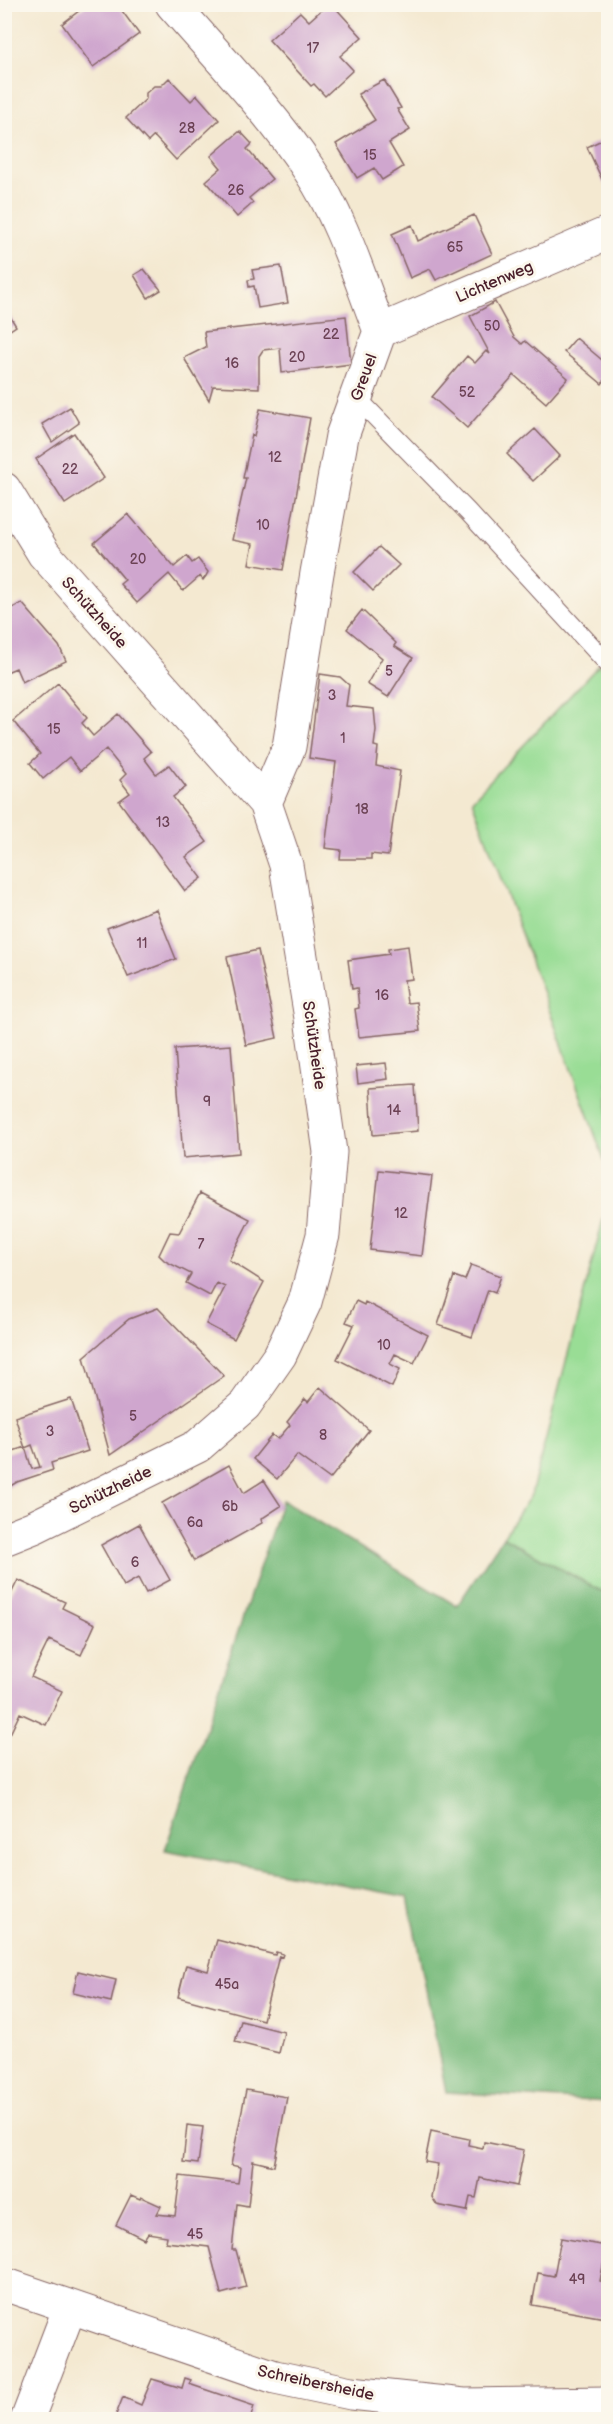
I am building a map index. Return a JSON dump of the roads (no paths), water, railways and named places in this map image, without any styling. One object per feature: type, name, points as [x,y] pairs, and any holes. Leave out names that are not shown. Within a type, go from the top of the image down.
[{"type":"street","name":"Greuel","points":[[172,4],[263,110],[311,171],[343,233],[380,331],[342,436],[317,573],[290,747],[265,803]]},
{"type":"street","name":"Lichtenweg","points":[[380,331],[609,233]]},
{"type":"street","name":"Schützheide","points":[[4,489],[44,554],[265,803],[286,865],[330,1152],[323,1235],[305,1302],[280,1355],[245,1405],[198,1446],[34,1527],[4,1539]]},
{"type":"street","name":"Schreibersheide","points":[[4,2284],[275,2377],[351,2393],[464,2405],[609,2403]]},
{"type":"street","points":[[27,2420],[70,2307]]},
{"type":"lane","points":[[355,396],[468,512],[609,664]]}]
